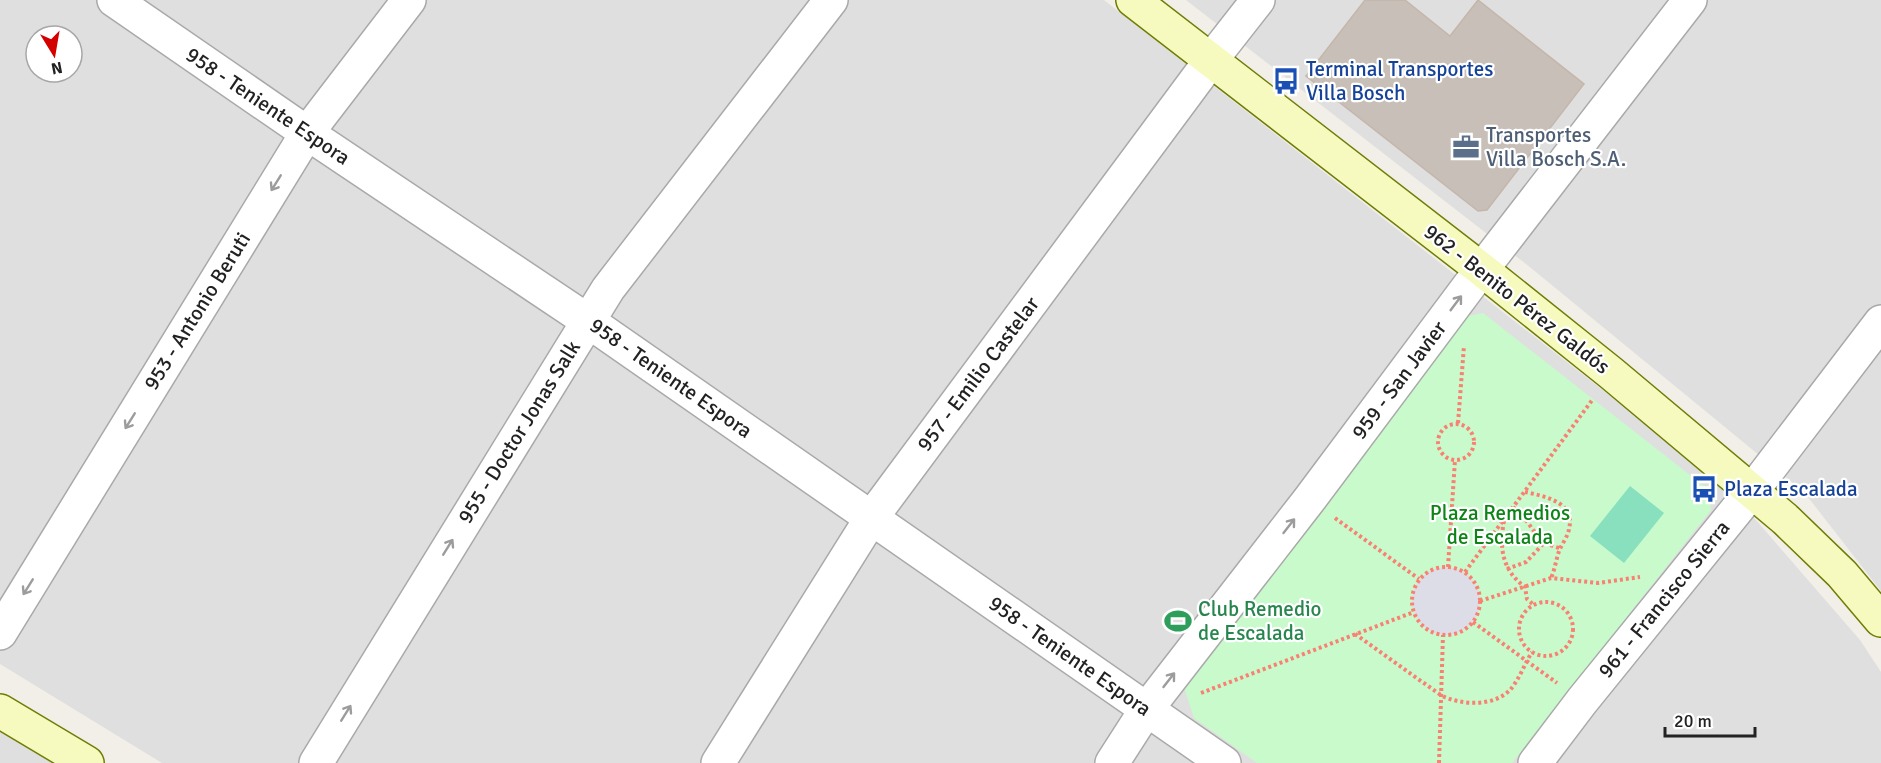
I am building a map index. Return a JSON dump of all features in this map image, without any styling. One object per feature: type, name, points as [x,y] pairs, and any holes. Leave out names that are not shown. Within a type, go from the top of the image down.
[{"type":"main road","name":"962 - Benito Pérez Galdós","points":[[1133,0],[1481,269],[1611,373],[1752,491],[1842,574],[1881,620]]},
{"type":"main road","points":[[0,711],[87,763]]},
{"type":"street","name":"958 - Teniente Espora","points":[[114,0],[306,133],[588,321],[1224,763]]},
{"type":"street","name":"953 - Antonio Beruti","points":[[0,633],[306,133],[409,0]]},
{"type":"street","name":"955 - Doctor Jonas Salk","points":[[316,763],[608,290],[831,0]]},
{"type":"street","name":"957 - Emilio Castelar","points":[[718,763],[872,517],[1258,0]]},
{"type":"street","name":"959 - San Javier","points":[[1112,763],[1158,718],[1309,500],[1481,269],[1690,0]]},
{"type":"street","name":"961 - Francisco Sierra","points":[[1535,763],[1582,701],[1752,491],[1881,322]]},
{"type":"path","points":[[1458,423],[1465,343]]},
{"type":"path","points":[[1465,572],[1611,373]]},
{"type":"path","points":[[1458,423],[1468,428],[1474,443],[1470,454],[1460,460],[1447,459],[1442,455],[1437,443],[1438,437],[1445,427],[1458,423]]},
{"type":"path","points":[[1448,567],[1455,460]]},
{"type":"path","points":[[1525,492],[1549,497],[1564,506],[1569,516],[1569,530],[1560,548],[1551,578]]},
{"type":"path","points":[[1309,500],[1419,579]]},
{"type":"path","points":[[1513,507],[1545,542],[1550,546],[1560,548]]},
{"type":"path","points":[[1505,518],[1502,557],[1507,569],[1514,579],[1525,587],[1527,599],[1534,605]]},
{"type":"path","points":[[1507,569],[1526,562],[1545,542]]},
{"type":"path","points":[[1448,567],[1465,572],[1474,580],[1479,590],[1479,612],[1473,622],[1455,634],[1432,633],[1423,626],[1414,612],[1412,595],[1419,579],[1432,569],[1448,567]]},
{"type":"path","points":[[1480,601],[1551,578],[1598,582],[1643,577]]},
{"type":"path","points":[[1552,602],[1560,606],[1572,620],[1573,630],[1567,647],[1552,656],[1532,652],[1522,643],[1518,626],[1526,610],[1534,605],[1552,602]]},
{"type":"path","points":[[1158,718],[1197,695],[1414,612]]},
{"type":"path","points":[[1473,622],[1582,701]]},
{"type":"path","points":[[1355,634],[1452,701],[1481,702],[1498,698],[1510,689],[1532,652]]},
{"type":"path","points":[[1439,763],[1443,635]]},
{"type":"shaded area","points":[[0,0],[1104,0],[1729,489],[1860,640],[1881,672],[1881,763],[162,763],[0,664]]},
{"type":"shaded area","points":[[1186,0],[1881,0],[1881,591],[1804,492],[1531,268]]},
{"type":"shaded area","points":[[1453,567],[1465,573],[1474,582],[1480,594],[1478,614],[1470,625],[1453,635],[1439,635],[1422,625],[1414,614],[1412,594],[1422,577],[1433,569]]},
{"type":"shaded area","points":[[0,724],[63,763],[0,763]]},
{"type":"green space","name":"Plaza Remedios de Escalada","points":[[1483,313],[1709,490],[1711,510],[1512,763],[1257,763],[1194,718],[1184,687],[1458,318]]},
{"type":"green space","points":[[1630,486],[1664,513],[1624,563],[1590,536]]},
{"type":"building","name":"Transportes Villa Bosch S.A.","points":[[1365,0],[1405,0],[1450,36],[1478,0],[1584,84],[1487,210],[1478,211],[1306,76]]},
{"type":"place","name":"Terminal Transportes Villa Bosch","points":[[1286,81]]},
{"type":"place","name":"Transportes Villa Bosch S.A.","points":[[1466,147]]},
{"type":"place","name":"Plaza Escalada","points":[[1704,489]]},
{"type":"place","name":"Club Remedio de Escalada","points":[[1178,621]]}]
